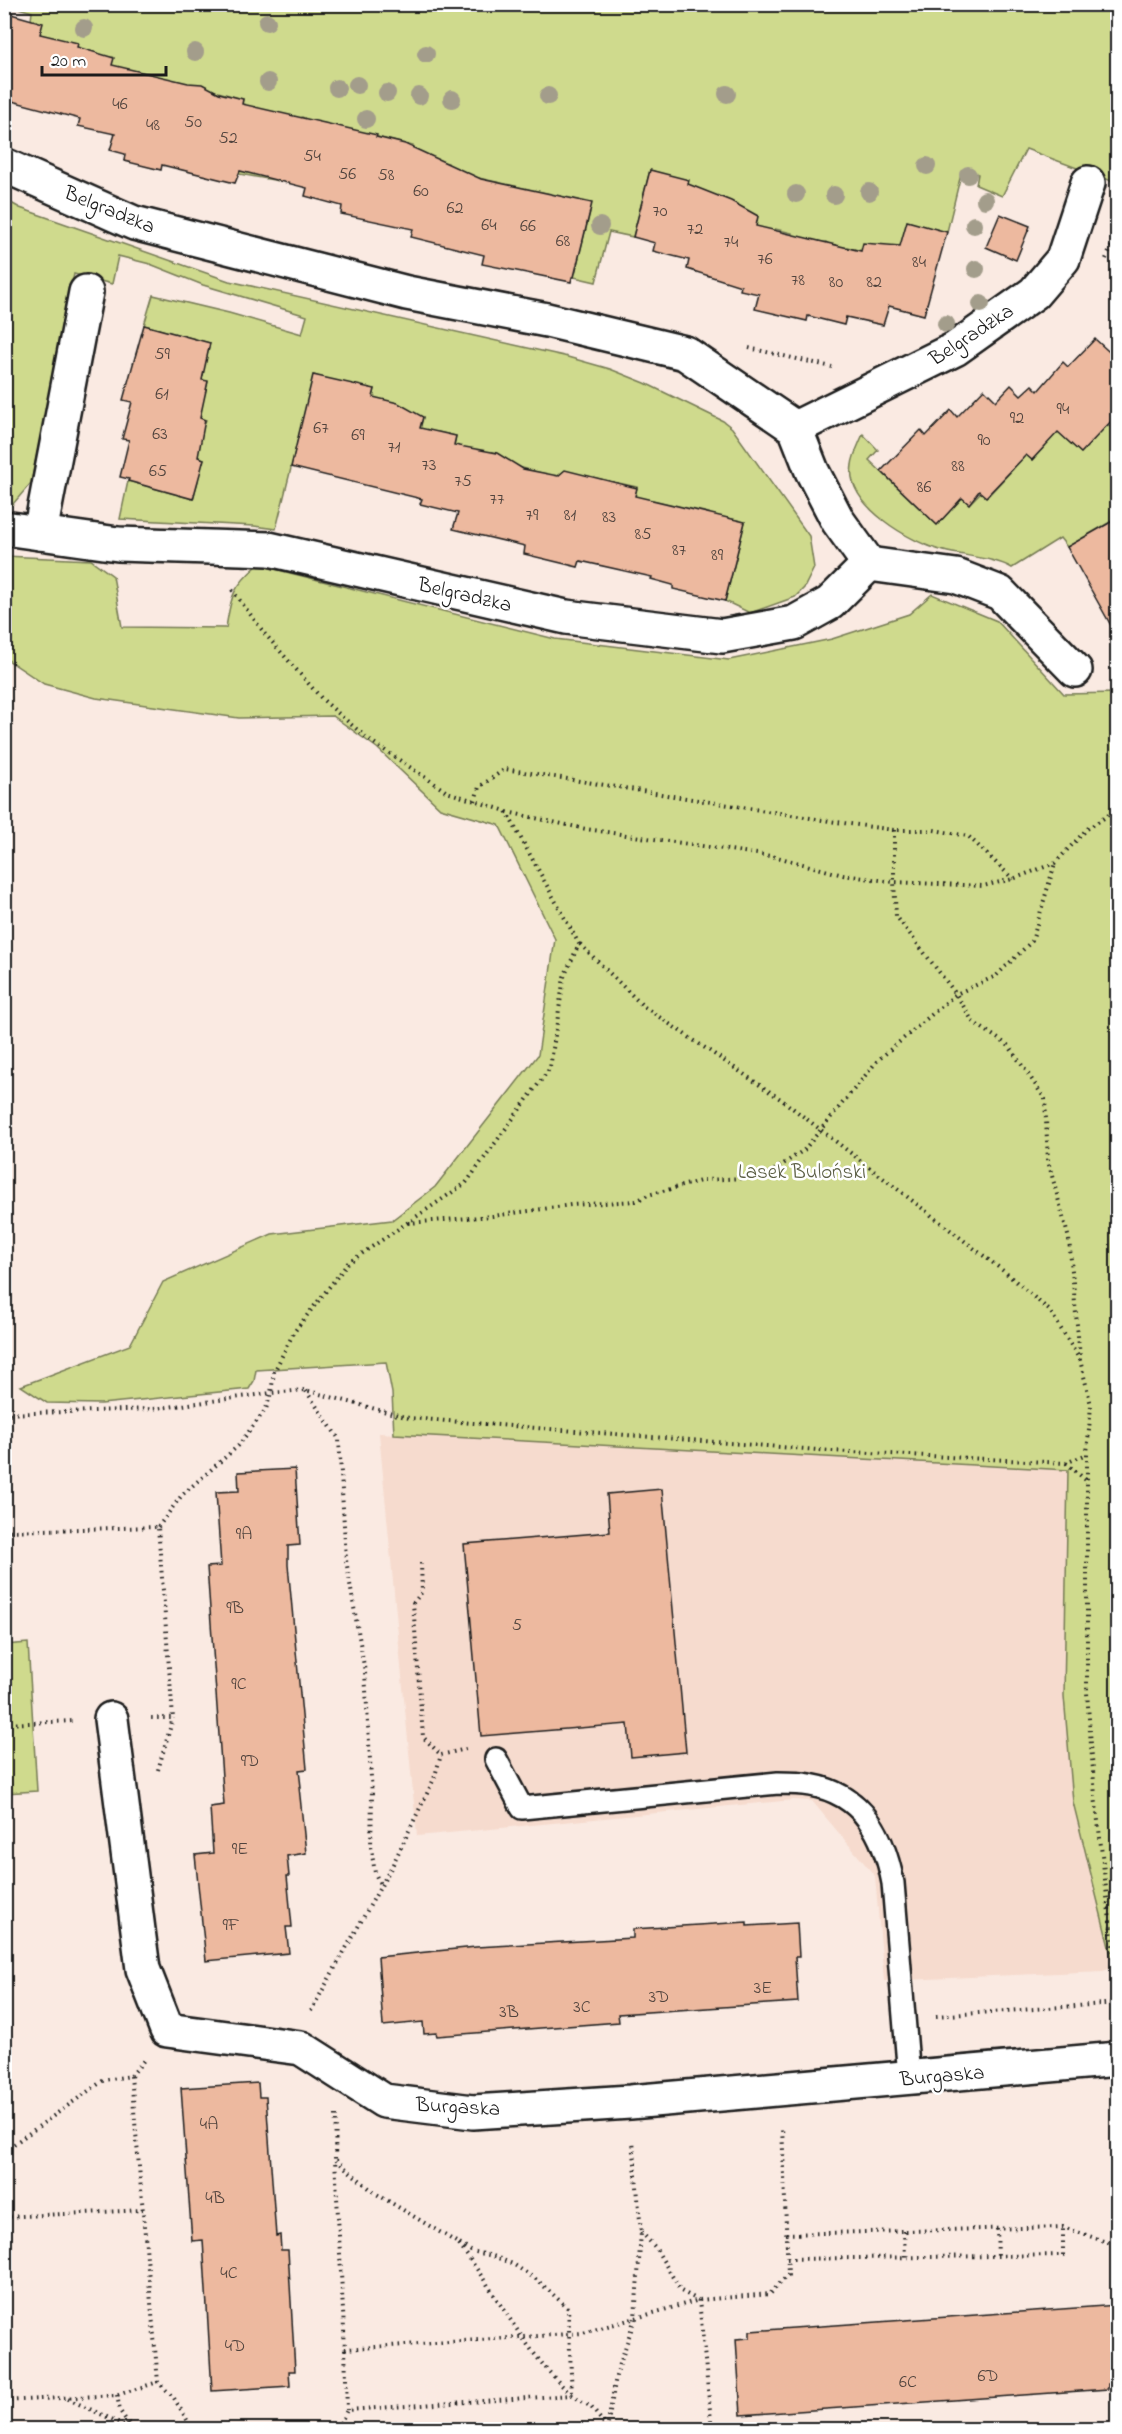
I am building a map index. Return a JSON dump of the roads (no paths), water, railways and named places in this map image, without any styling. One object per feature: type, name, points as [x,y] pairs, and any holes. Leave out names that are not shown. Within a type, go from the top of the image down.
[{"type":"street","name":"Belgradzka","points":[[4,165],[134,223],[407,293],[547,320],[685,353],[795,428],[955,349],[1034,293],[1063,259],[1088,183]]},
{"type":"street","points":[[40,533],[86,292]]},
{"type":"street","points":[[795,428],[812,471],[838,521],[869,564],[956,576],[1000,593],[1075,670]]},
{"type":"street","name":"Belgradzka","points":[[4,528],[118,544],[269,549],[566,617],[722,636],[794,623],[830,603],[869,564]]},
{"type":"street","name":"Burgaska","points":[[111,1719],[143,1969],[167,2030],[301,2048],[384,2101],[473,2112],[780,2090],[1118,2059]]},
{"type":"lane","points":[[496,1759],[522,1808],[778,1783],[810,1785],[840,1795],[863,1812],[888,1854],[893,1883],[909,2078]]},
{"type":"park label","name":"Lasek Buloński","points":[[802,1171]]}]
